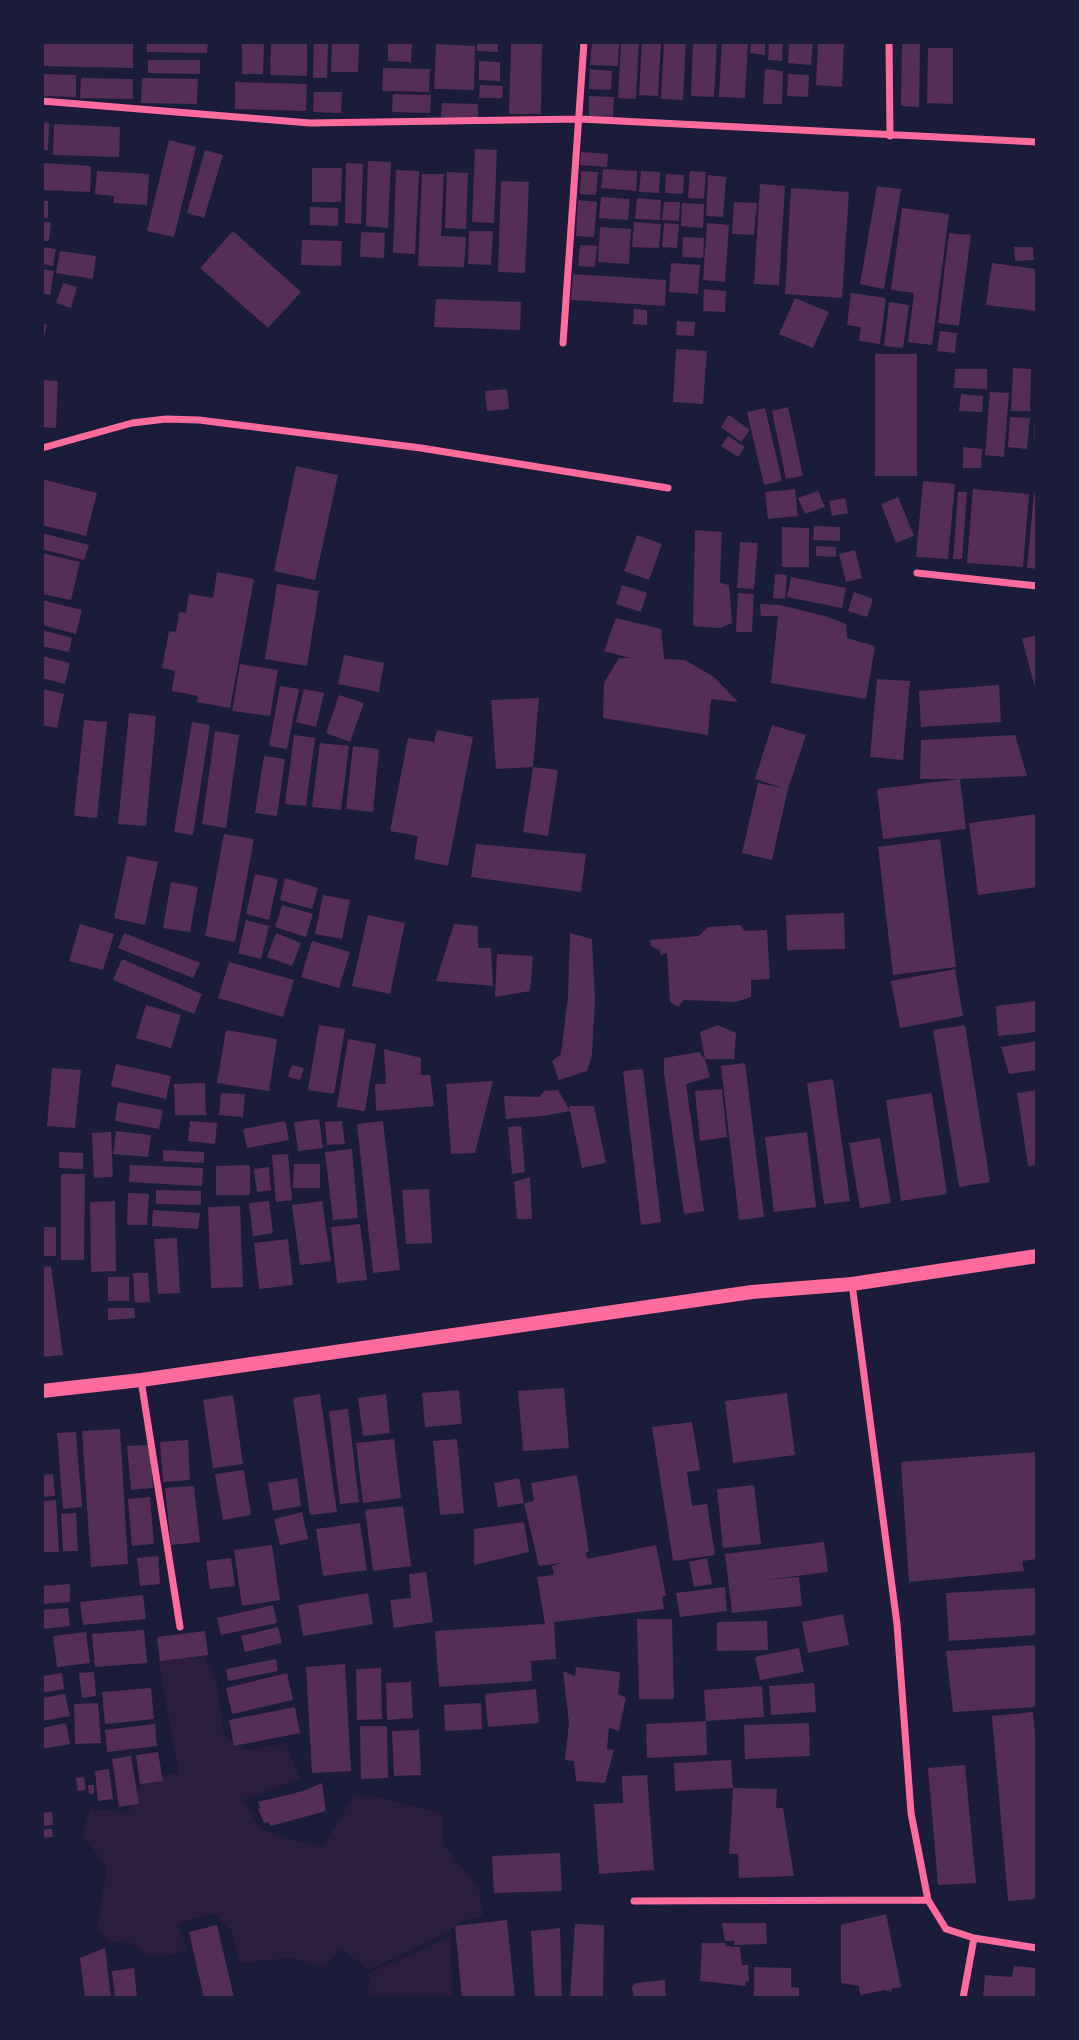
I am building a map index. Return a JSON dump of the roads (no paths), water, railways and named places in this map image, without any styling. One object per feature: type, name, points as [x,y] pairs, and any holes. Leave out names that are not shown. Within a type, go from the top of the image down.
[{"type":"main road","points":[[42,1391],[141,1380],[752,1292],[852,1284],[1037,1256]]},
{"type":"street","points":[[563,342],[584,42]]},
{"type":"street","points":[[889,42],[890,136]]},
{"type":"street","points":[[42,101],[310,123],[580,119],[1037,142]]},
{"type":"street","points":[[42,448],[132,423],[166,419],[199,420],[421,448],[668,488]]},
{"type":"street","points":[[917,573],[1037,586]]},
{"type":"street","points":[[852,1284],[897,1624],[911,1813],[928,1900],[946,1929],[974,1938],[1037,1948]]},
{"type":"street","points":[[141,1380],[180,1627]]},
{"type":"street","points":[[634,1901],[928,1900]]},
{"type":"street","points":[[963,1998],[974,1938]]}]
